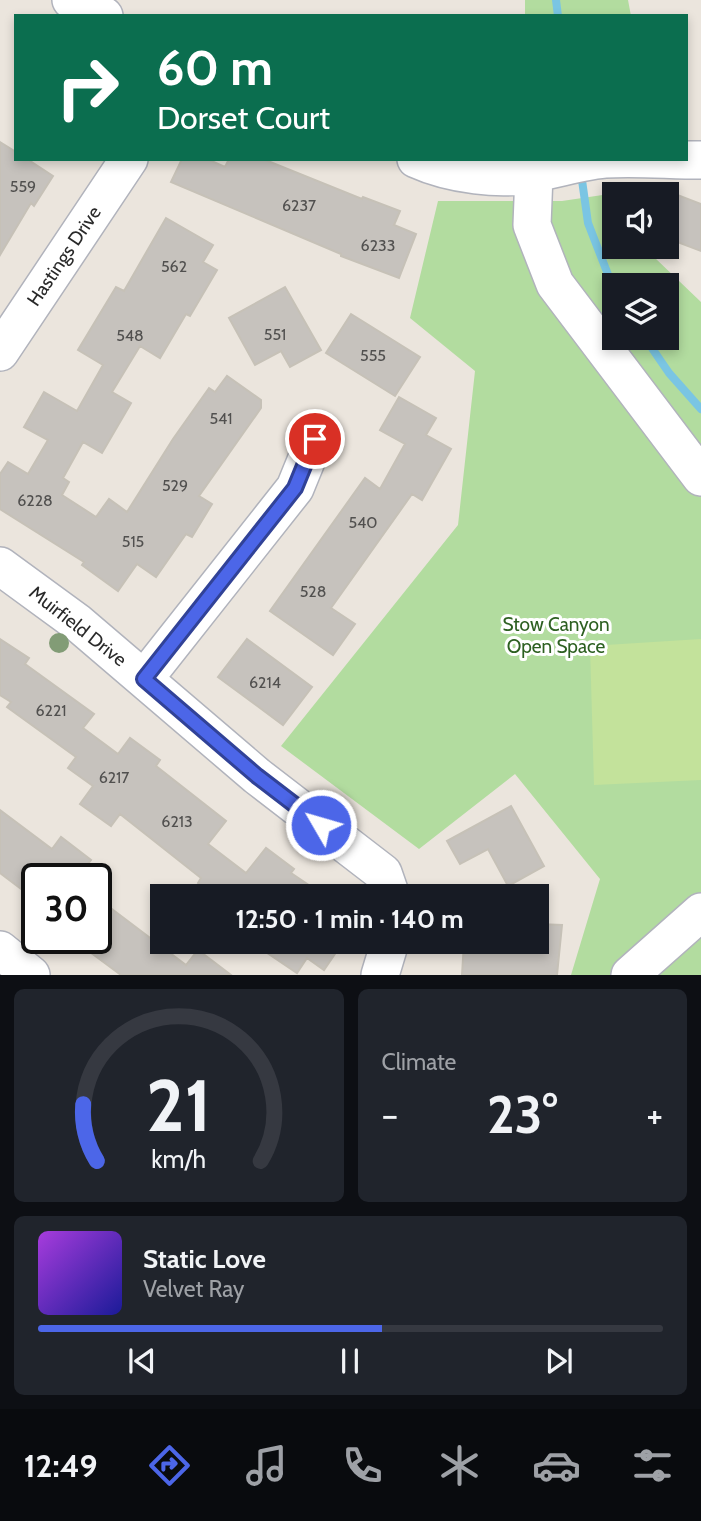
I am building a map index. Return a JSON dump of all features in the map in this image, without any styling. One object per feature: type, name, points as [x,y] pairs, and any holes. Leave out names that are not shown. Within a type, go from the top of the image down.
[{"type":"street","points":[[71,0],[100,14]]},
{"type":"street","name":"Hastings Drive","points":[[0,352],[127,161]]},
{"type":"street","points":[[422,161],[458,173],[485,176],[545,171],[594,161]]},
{"type":"street","points":[[545,171],[532,225],[555,284],[701,477]]},
{"type":"street","points":[[144,679],[295,488],[315,439]]},
{"type":"street","name":"Muirfield Drive","points":[[0,566],[78,623],[387,884]]},
{"type":"street","points":[[630,975],[701,912]]},
{"type":"street","points":[[0,950],[31,975]]},
{"type":"street","points":[[380,975],[386,954]]},
{"type":"green space","points":[[525,0],[628,0],[631,14],[525,14]]},
{"type":"green space","name":"Stow Canyon Open Space","points":[[602,195],[602,259],[656,259],[671,273],[602,273],[602,350],[679,350],[679,281],[701,302],[701,975],[571,975],[600,879],[515,774],[419,849],[281,746],[458,525],[475,371],[410,318],[438,201],[562,201]]},
{"type":"green space","points":[[701,639],[701,780],[594,785],[590,646]]},
{"type":"building","points":[[0,142],[14,151],[14,161],[30,161],[53,176],[34,206],[31,203],[0,255]]},
{"type":"building","points":[[181,161],[212,161],[225,167],[228,161],[268,161],[362,199],[363,197],[400,211],[394,225],[416,234],[399,278],[341,256],[171,182]]},
{"type":"building","points":[[679,196],[701,204],[701,251],[679,243]]},
{"type":"building","points":[[166,218],[213,245],[203,262],[217,270],[190,316],[186,314],[160,358],[140,346],[112,392],[131,403],[102,453],[83,442],[63,478],[69,482],[62,495],[96,517],[109,499],[127,512],[209,388],[215,392],[227,376],[261,400],[261,408],[199,496],[212,504],[192,537],[186,534],[156,577],[137,564],[118,591],[82,565],[84,562],[0,509],[0,474],[8,462],[28,474],[48,440],[24,427],[44,392],[77,411],[103,365],[78,350],[116,287],[124,291]]},
{"type":"building","points":[[285,287],[321,350],[290,367],[281,351],[255,365],[229,318]]},
{"type":"building","points":[[351,314],[420,357],[395,396],[326,353]]},
{"type":"building","points":[[399,397],[436,418],[426,435],[451,449],[422,500],[412,494],[331,608],[355,624],[333,655],[270,611],[365,478],[380,489],[405,444],[380,430]]},
{"type":"building","points":[[0,639],[29,658],[25,664],[94,714],[83,728],[118,754],[130,738],[160,760],[156,766],[226,821],[208,844],[246,873],[266,848],[294,869],[291,873],[307,884],[199,884],[201,878],[120,814],[111,826],[80,804],[93,786],[68,768],[76,757],[7,707],[11,702],[0,695]]},
{"type":"building","points":[[247,639],[312,687],[283,725],[218,677]]},
{"type":"building","points":[[511,806],[544,866],[507,884],[488,849],[460,864],[447,841]]},
{"type":"building","points":[[0,810],[52,849],[61,837],[91,860],[89,863],[21,863],[21,889],[0,873]]},
{"type":"building","points":[[112,909],[150,938],[150,954],[171,954],[186,965],[195,954],[203,954],[231,975],[121,975],[93,954],[112,954]]},
{"type":"building","points":[[549,924],[562,925],[557,975],[462,975],[463,954],[549,954]]},
{"type":"building","points":[[269,954],[335,954],[324,970],[307,958],[297,973]]},
{"type":"waterway","points":[[556,0],[558,14]]},
{"type":"waterway","points":[[581,173],[588,223],[607,273]]},
{"type":"waterway","points":[[653,350],[669,373],[701,409]]},
{"type":"route","points":[[315,439],[295,488],[144,679],[257,776],[321,825]]}]
